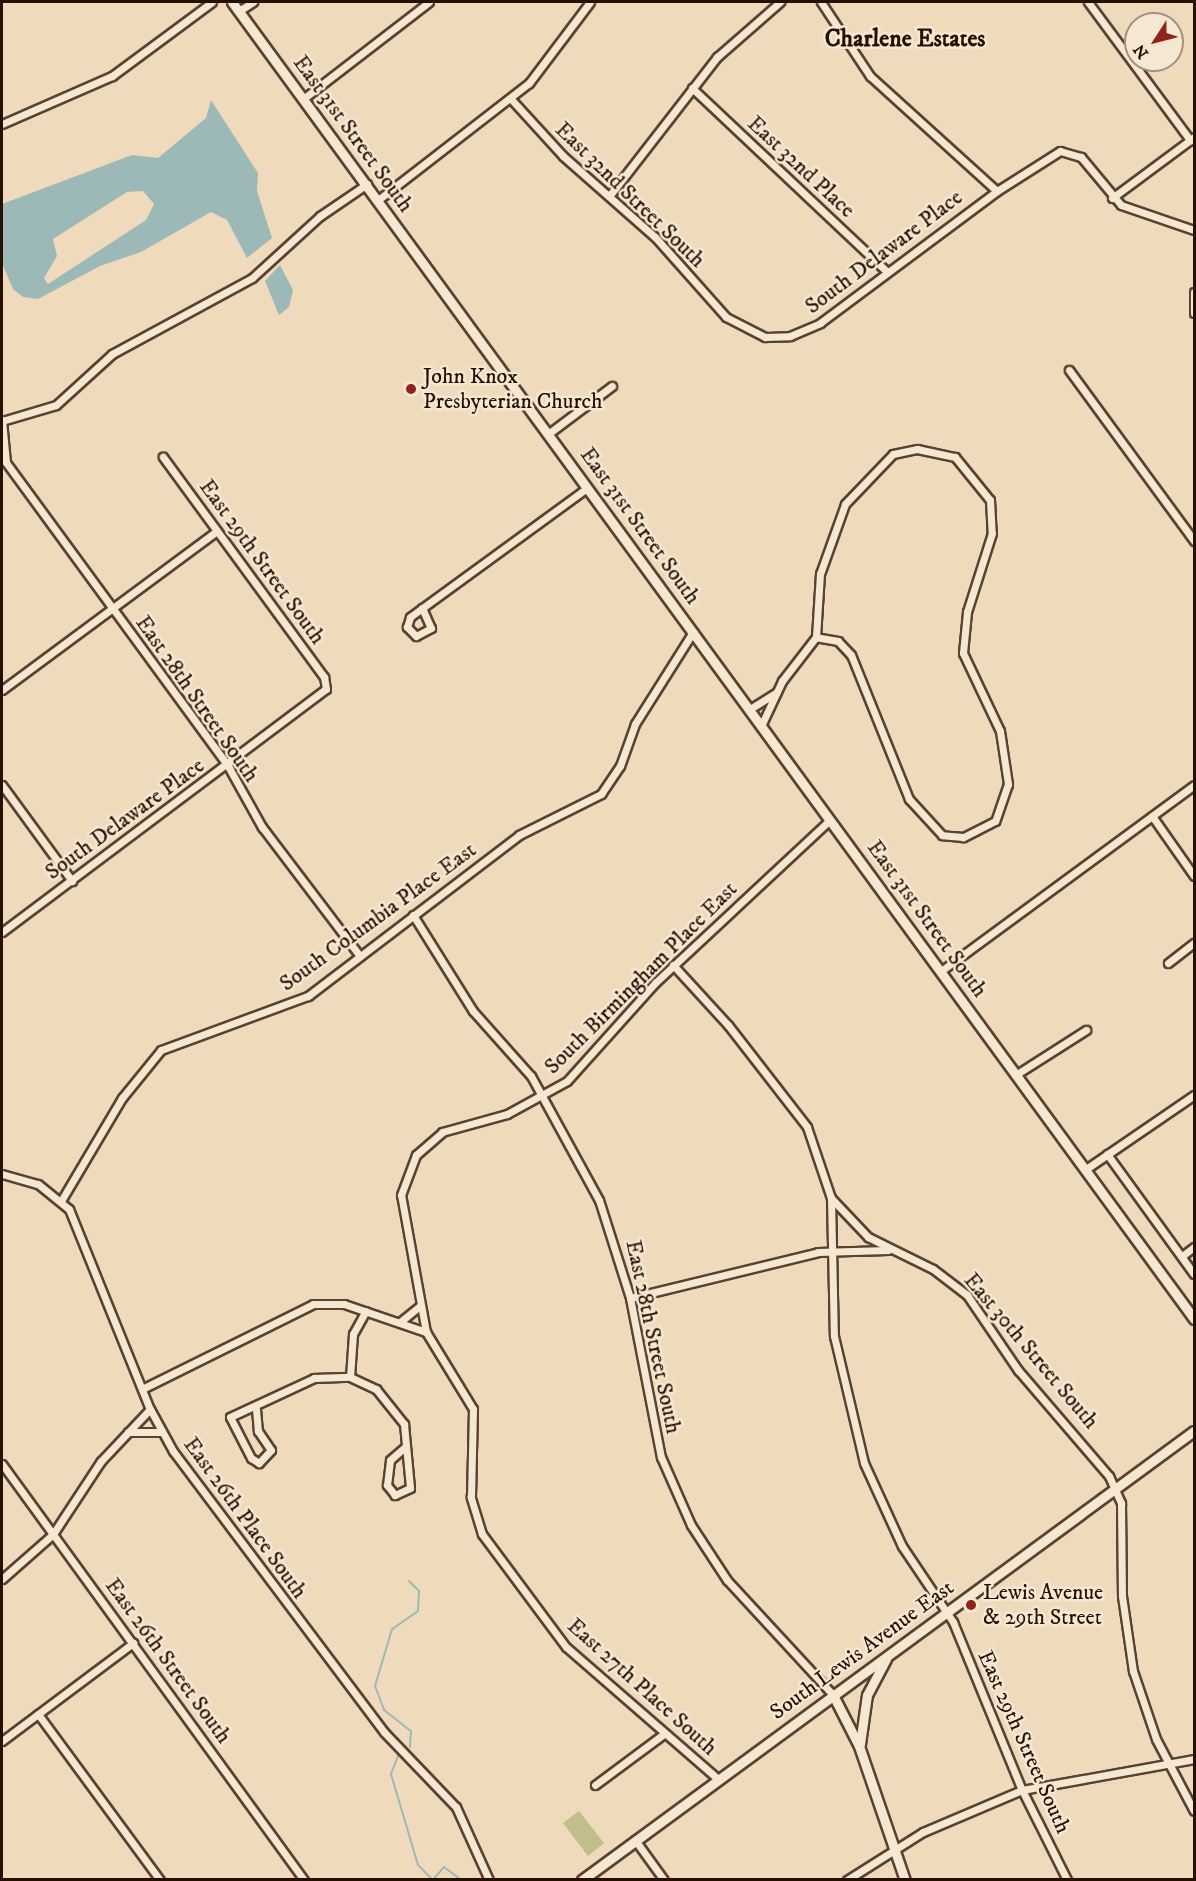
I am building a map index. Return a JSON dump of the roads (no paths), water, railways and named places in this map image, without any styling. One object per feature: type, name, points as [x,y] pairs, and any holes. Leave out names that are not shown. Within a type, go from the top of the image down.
[{"type":"main road","name":"East 31st Street South","points":[[232,2],[1194,1319]]},
{"type":"main road","name":"South Lewis Avenue East","points":[[582,1880],[1194,1431]]},
{"type":"main road","points":[[859,1746],[867,1695],[889,1654]]},
{"type":"main road","points":[[833,1695],[859,1746],[905,1880]]},
{"type":"street","points":[[2,124],[112,76],[212,2]]},
{"type":"street","points":[[239,11],[253,2]]},
{"type":"street","points":[[303,99],[429,2]]},
{"type":"street","points":[[378,200],[511,99],[549,60],[590,2]]},
{"type":"street","points":[[610,195],[692,88],[742,31],[780,2]]},
{"type":"street","points":[[821,2],[870,76],[997,190]]},
{"type":"street","points":[[1088,2],[1192,138],[1112,198],[1130,210],[1194,230]]},
{"type":"street","name":"East 32nd Place","points":[[692,88],[886,271]]},
{"type":"street","name":"East 32nd Street South","points":[[511,99],[563,156],[610,195],[734,323],[759,336],[790,336]]},
{"type":"street","name":"South Delaware Place","points":[[790,336],[820,323],[886,271],[1047,156],[1070,150],[1112,198]]},
{"type":"street","points":[[2,420],[56,405],[112,354],[252,278],[320,216],[367,184]]},
{"type":"street","points":[[1194,292],[1194,313]]},
{"type":"street","points":[[1069,370],[1194,542]]},
{"type":"street","points":[[548,434],[612,386]]},
{"type":"street","name":"East 28th Street South","points":[[2,420],[4,459],[228,766],[262,827],[360,956]]},
{"type":"street","points":[[761,726],[776,693],[816,637],[820,574],[851,497],[900,451],[941,454],[964,465],[985,491],[992,515],[989,547],[967,612],[963,653],[1005,746],[1008,784],[996,821],[974,835],[951,837],[927,821],[898,781],[851,655],[838,641],[816,637]]},
{"type":"street","name":"East 29th Street South","points":[[163,457],[324,677],[326,689]]},
{"type":"street","points":[[422,608],[587,488]]},
{"type":"street","points":[[2,688],[217,531]]},
{"type":"street","name":"South Columbia Place East","points":[[62,1201],[122,1098],[161,1050],[286,1007],[360,956],[519,835],[601,794],[620,766],[635,724],[693,632]]},
{"type":"street","name":"South Delaware Place","points":[[2,932],[228,766],[326,689]]},
{"type":"street","points":[[750,709],[776,693]]},
{"type":"street","points":[[2,785],[72,881]]},
{"type":"street","points":[[941,971],[1194,785]]},
{"type":"street","points":[[1152,816],[1194,876]]},
{"type":"street","name":"South Birmingham Place East","points":[[426,1332],[400,1210],[409,1167],[442,1132],[541,1098],[567,1082],[674,965],[831,819]]},
{"type":"street","name":"East 28th Street South","points":[[413,915],[460,993],[531,1076],[541,1098],[599,1200],[630,1298],[655,1434],[678,1501],[727,1580],[833,1695]]},
{"type":"street","points":[[1168,963],[1194,943]]},
{"type":"street","name":"East 30th Street South","points":[[674,965],[807,1127],[831,1198],[832,1250],[888,1250]]},
{"type":"street","points":[[1017,1074],[1086,1030]]},
{"type":"street","points":[[1086,1169],[1194,1095]]},
{"type":"street","points":[[1107,1154],[1194,1274]]},
{"type":"street","name":"East 26th Place South","points":[[2,1174],[38,1184],[62,1201],[82,1234],[161,1432],[333,1668],[396,1747],[456,1807],[489,1880]]},
{"type":"street","name":"East 30th Street South","points":[[831,1198],[888,1250],[933,1269],[967,1295],[1018,1370],[1088,1447],[1117,1489],[1133,1671],[1167,1762],[1194,1811]]},
{"type":"street","points":[[1182,1257],[1194,1247]]},
{"type":"street","points":[[630,1298],[832,1250]]},
{"type":"street","name":"East 29th Street South","points":[[832,1250],[834,1336],[854,1432],[889,1521],[946,1612],[1022,1790],[1067,1880]]},
{"type":"street","points":[[142,1389],[313,1304],[366,1311],[426,1332]]},
{"type":"street","points":[[400,1322],[420,1306]]},
{"type":"street","points":[[350,1377],[353,1334],[366,1311]]},
{"type":"street","name":"East 27th Place South","points":[[426,1332],[470,1400],[476,1430],[471,1497],[482,1534],[566,1647],[718,1779]]},
{"type":"street","points":[[256,1410],[258,1431],[271,1450],[259,1463],[229,1421],[234,1414],[256,1410],[314,1378],[350,1377],[376,1389],[391,1404],[404,1424],[410,1488],[398,1496],[387,1485],[390,1460],[405,1447]]},
{"type":"street","points":[[2,1579],[53,1534],[87,1480],[150,1409]]},
{"type":"street","points":[[128,1432],[161,1432]]},
{"type":"street","name":"East 26th Street South","points":[[2,1464],[304,1880]]},
{"type":"street","points":[[2,1741],[133,1643]]},
{"type":"street","points":[[38,1714],[160,1880]]},
{"type":"street","points":[[595,1785],[665,1733]]},
{"type":"street","points":[[847,1880],[893,1848],[1022,1790],[1167,1762],[1194,1759]]},
{"type":"street","points":[[635,1840],[664,1880]]},
{"type":"water","points":[[211,100],[258,173],[257,191],[272,238],[247,258],[227,220],[211,212],[141,252],[100,266],[38,299],[23,297],[13,289],[2,263],[2,204],[132,155],[158,158],[206,118]],"holes":[[[143,191],[154,204],[146,220],[48,284],[44,278],[57,256],[53,239],[127,192]]]},
{"type":"water","points":[[280,265],[293,290],[289,307],[279,315],[265,281]]},
{"type":"waterway","points":[[409,1581],[419,1591],[418,1611],[392,1629],[375,1686],[384,1710],[411,1731],[410,1747]]},
{"type":"waterway","points":[[399,1754],[391,1774],[418,1865],[433,1880]]},
{"type":"waterway","points":[[433,1880],[444,1867],[461,1880]]},
{"type":"place","name":"John Knox Presbyterian Church","points":[[411,389]]},
{"type":"place","name":"Lewis Avenue & 29th Street","points":[[971,1605]]},
{"type":"district","name":"Charlene Estates","points":[[905,40]]}]
